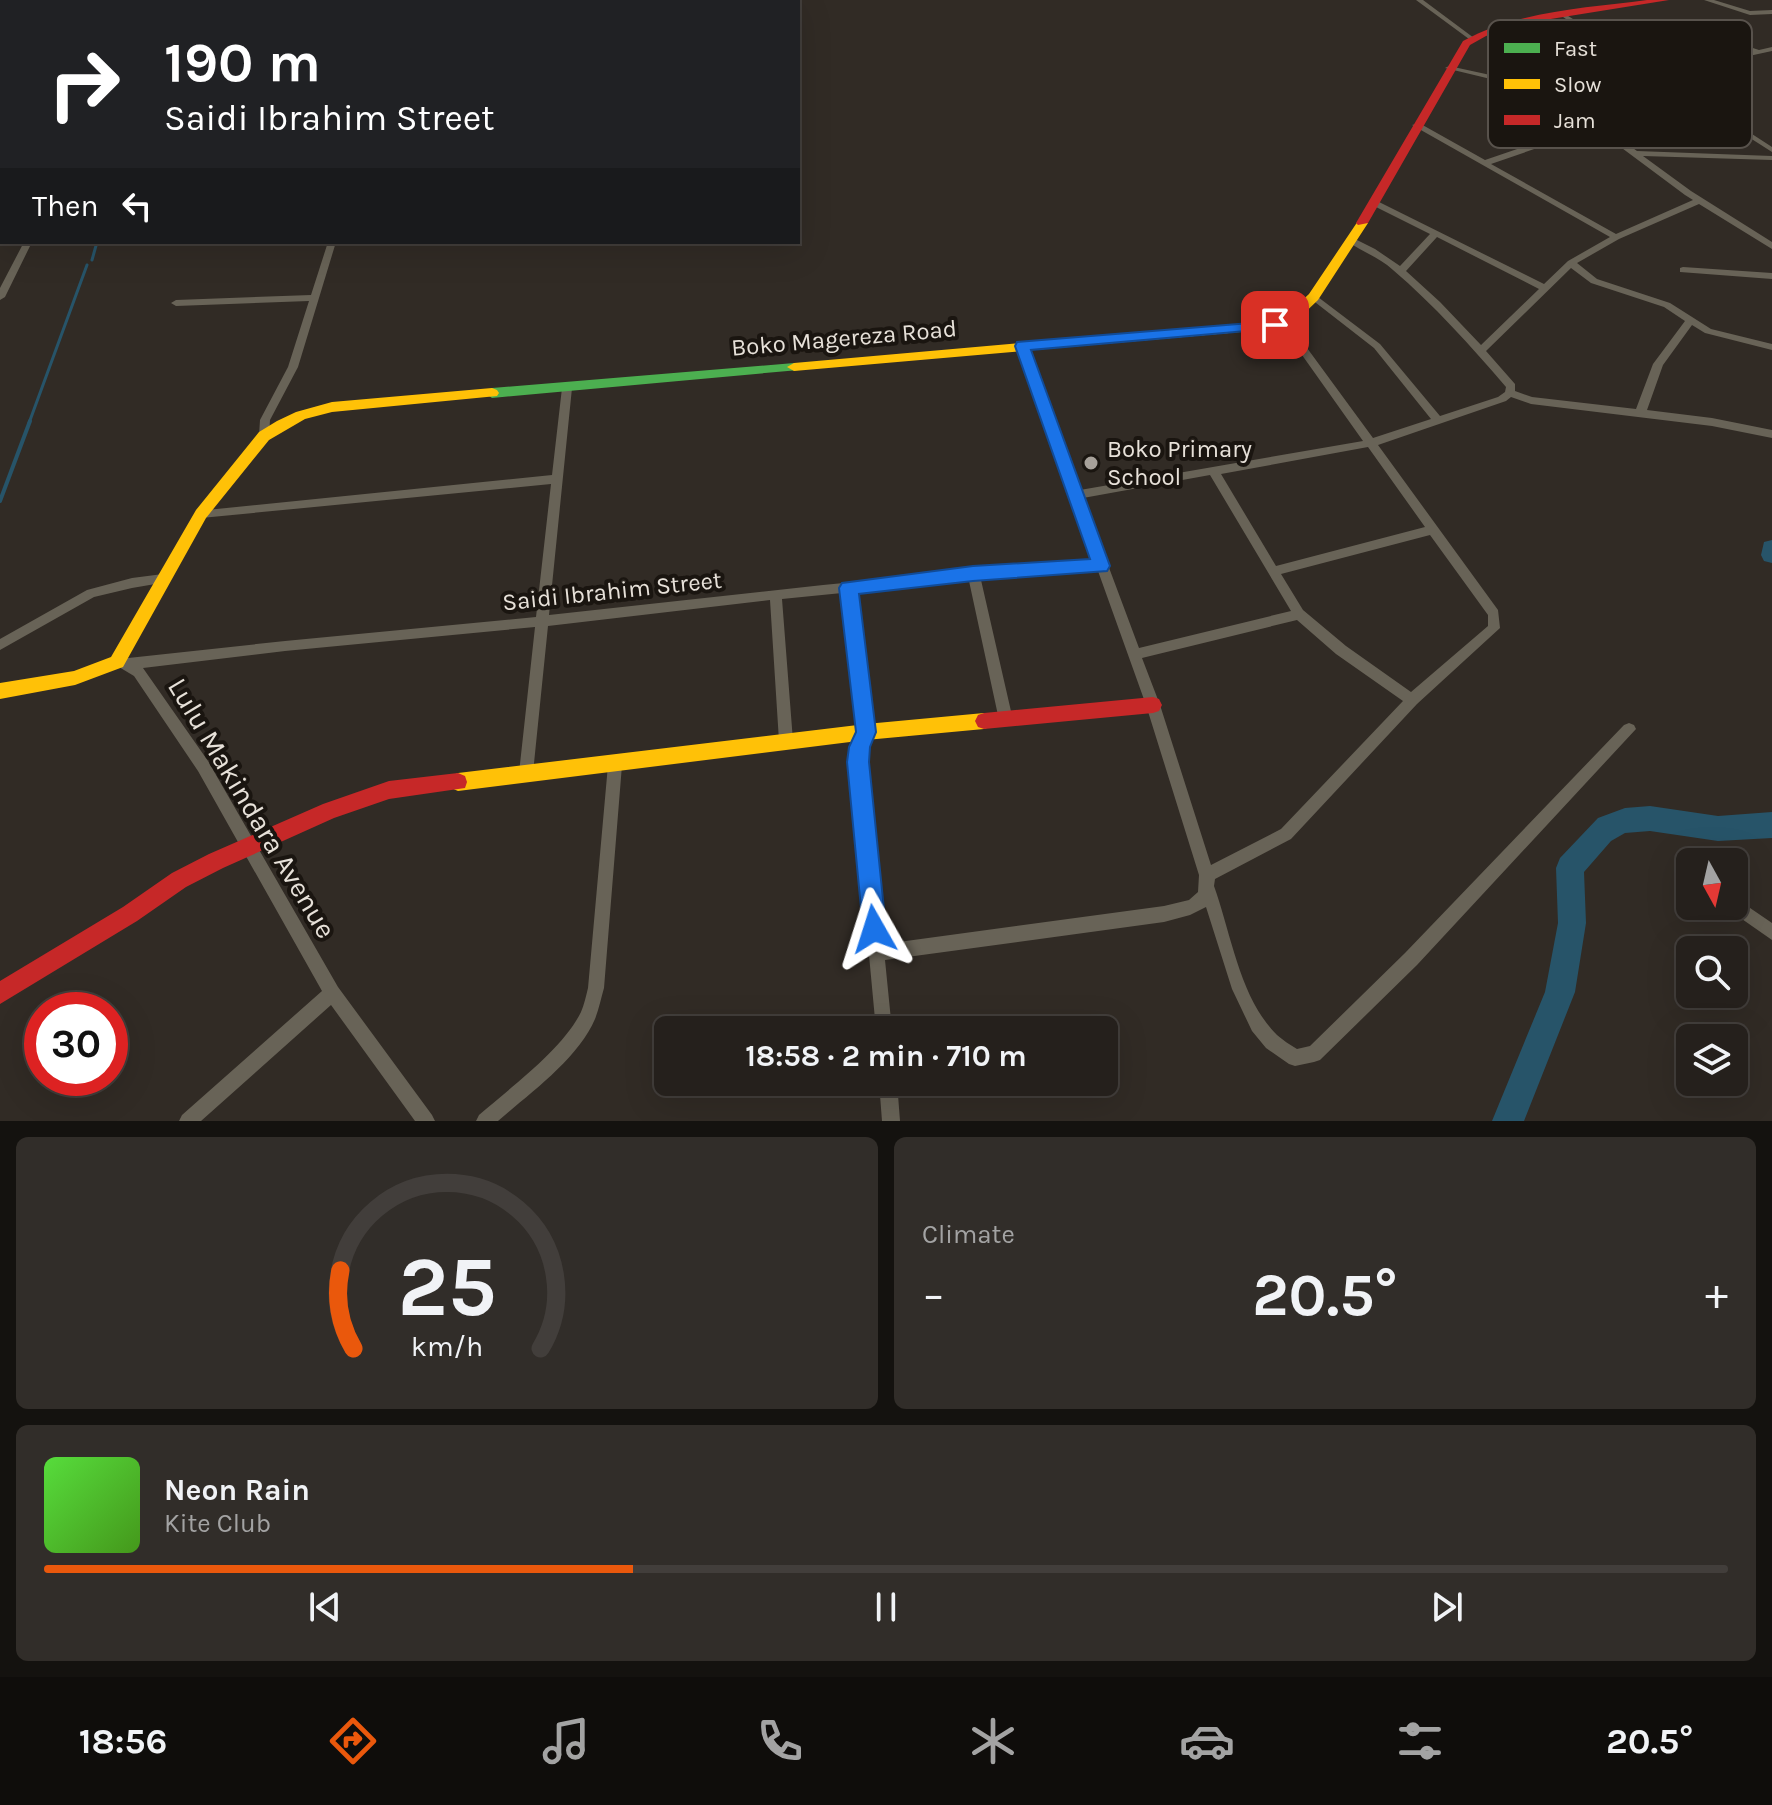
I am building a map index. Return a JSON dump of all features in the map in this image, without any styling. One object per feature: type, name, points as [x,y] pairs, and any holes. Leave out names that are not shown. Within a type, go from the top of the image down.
[{"type":"street","points":[[1419,0],[1471,38]]},
{"type":"street","points":[[1541,20],[1665,0]]},
{"type":"street","points":[[1707,0],[1750,13],[1772,12]]},
{"type":"street","points":[[1565,16],[1571,20]]},
{"type":"street","points":[[877,953],[1164,914],[1194,906],[1204,900],[1208,882],[1223,864],[1286,834],[1412,700],[1494,628],[1497,622],[1494,614],[1285,324],[1314,297],[1373,202],[1460,48],[1471,38],[1488,31]]},
{"type":"street","points":[[1449,68],[1488,76]]},
{"type":"street","points":[[1416,125],[1616,237]]},
{"type":"street","points":[[1752,137],[1772,150]]},
{"type":"street","points":[[1485,163],[1528,148]]},
{"type":"street","points":[[1631,148],[1700,200],[1770,243]]},
{"type":"street","points":[[1638,153],[1772,158]]},
{"type":"street","points":[[1481,351],[1571,263],[1616,237],[1700,200]]},
{"type":"street","points":[[1373,202],[1544,288]]},
{"type":"street","points":[[1400,272],[1435,234]]},
{"type":"street","points":[[1077,495],[1371,443],[1502,399],[1510,393],[1511,386],[1481,351],[1400,272],[1378,253],[1350,240]]},
{"type":"street","points":[[0,297],[27,244]]},
{"type":"street","points":[[264,436],[265,420],[293,367],[331,244]]},
{"type":"street","points":[[1571,263],[1594,281],[1667,305],[1708,331],[1772,347]]},
{"type":"street","points":[[1683,270],[1772,276]]},
{"type":"street","points":[[1314,297],[1377,346],[1438,421]]},
{"type":"street","points":[[176,303],[316,298]]},
{"type":"street","points":[[1640,414],[1658,364],[1691,320]]},
{"type":"street","name":"Boko Magereza Road","points":[[123,663],[163,579],[201,514],[264,436],[301,415],[332,407],[1285,324]]},
{"type":"street","points":[[1022,346],[1153,705],[1201,855],[1231,964],[1255,1019],[1270,1040],[1295,1058],[1314,1054],[1411,959],[1629,729]]},
{"type":"street","points":[[526,773],[567,388]]},
{"type":"street","points":[[1510,393],[1531,400],[1712,422],[1772,434]]},
{"type":"street","points":[[1214,472],[1299,614],[1341,650],[1412,700]]},
{"type":"street","points":[[201,514],[557,479]]},
{"type":"street","points":[[1275,571],[1431,530]]},
{"type":"street","name":"Saidi Ibrahim Street","points":[[123,663],[776,597],[973,573],[1101,566]]},
{"type":"street","points":[[973,573],[1006,720]]},
{"type":"street","points":[[0,645],[91,593],[163,579]]},
{"type":"street","points":[[848,588],[866,732],[859,747],[858,762],[883,1016]]},
{"type":"street","points":[[776,597],[786,741]]},
{"type":"street","points":[[1135,654],[1299,614]]},
{"type":"street","points":[[0,691],[73,679],[123,663]]},
{"type":"street","name":"Lulu Makindara Avenue","points":[[123,663],[139,672],[203,766],[332,993],[426,1121]]},
{"type":"street","points":[[0,993],[130,914],[179,880],[330,810],[389,790],[615,765],[866,732],[1153,705]]},
{"type":"street","points":[[485,1121],[553,1061],[588,1016],[596,988],[615,765]]},
{"type":"street","points":[[1201,855],[1223,864]]},
{"type":"street","points":[[1748,915],[1772,932]]},
{"type":"street","points":[[188,1121],[332,993]]},
{"type":"street","points":[[889,1096],[891,1121]]},
{"type":"waterway","points":[[92,260],[96,244]]},
{"type":"waterway","points":[[29,423],[87,265]]},
{"type":"waterway","points":[[0,501],[30,421]]},
{"type":"waterway","points":[[1772,548],[1772,555]]},
{"type":"waterway","points":[[1508,1121],[1560,992],[1572,923],[1570,868],[1590,844],[1601,832],[1625,820],[1662,820],[1718,829],[1772,825]]},
{"type":"traffic: fast","points":[[492,393],[794,367]]},
{"type":"traffic: slow","points":[[794,367],[1285,324],[1314,297],[1362,223]]},
{"type":"traffic: slow","points":[[0,691],[75,678],[117,662],[201,514],[264,436],[282,424],[301,415],[332,407],[492,393]]},
{"type":"traffic: slow","points":[[458,782],[866,732],[984,721]]},
{"type":"traffic: jam","points":[[1532,20],[1665,0]]},
{"type":"traffic: jam","points":[[1362,223],[1466,43],[1488,32]]},
{"type":"traffic: jam","points":[[984,721],[1153,705]]},
{"type":"traffic: jam","points":[[0,993],[130,914],[179,880],[216,861],[330,810],[389,790],[458,782]]},
{"type":"place","name":"Boko Primary School","points":[[1091,463]]},
{"type":"route","points":[[874,929],[858,762],[859,747],[866,732],[848,588],[973,573],[1101,566],[1022,346],[1275,325]]}]
